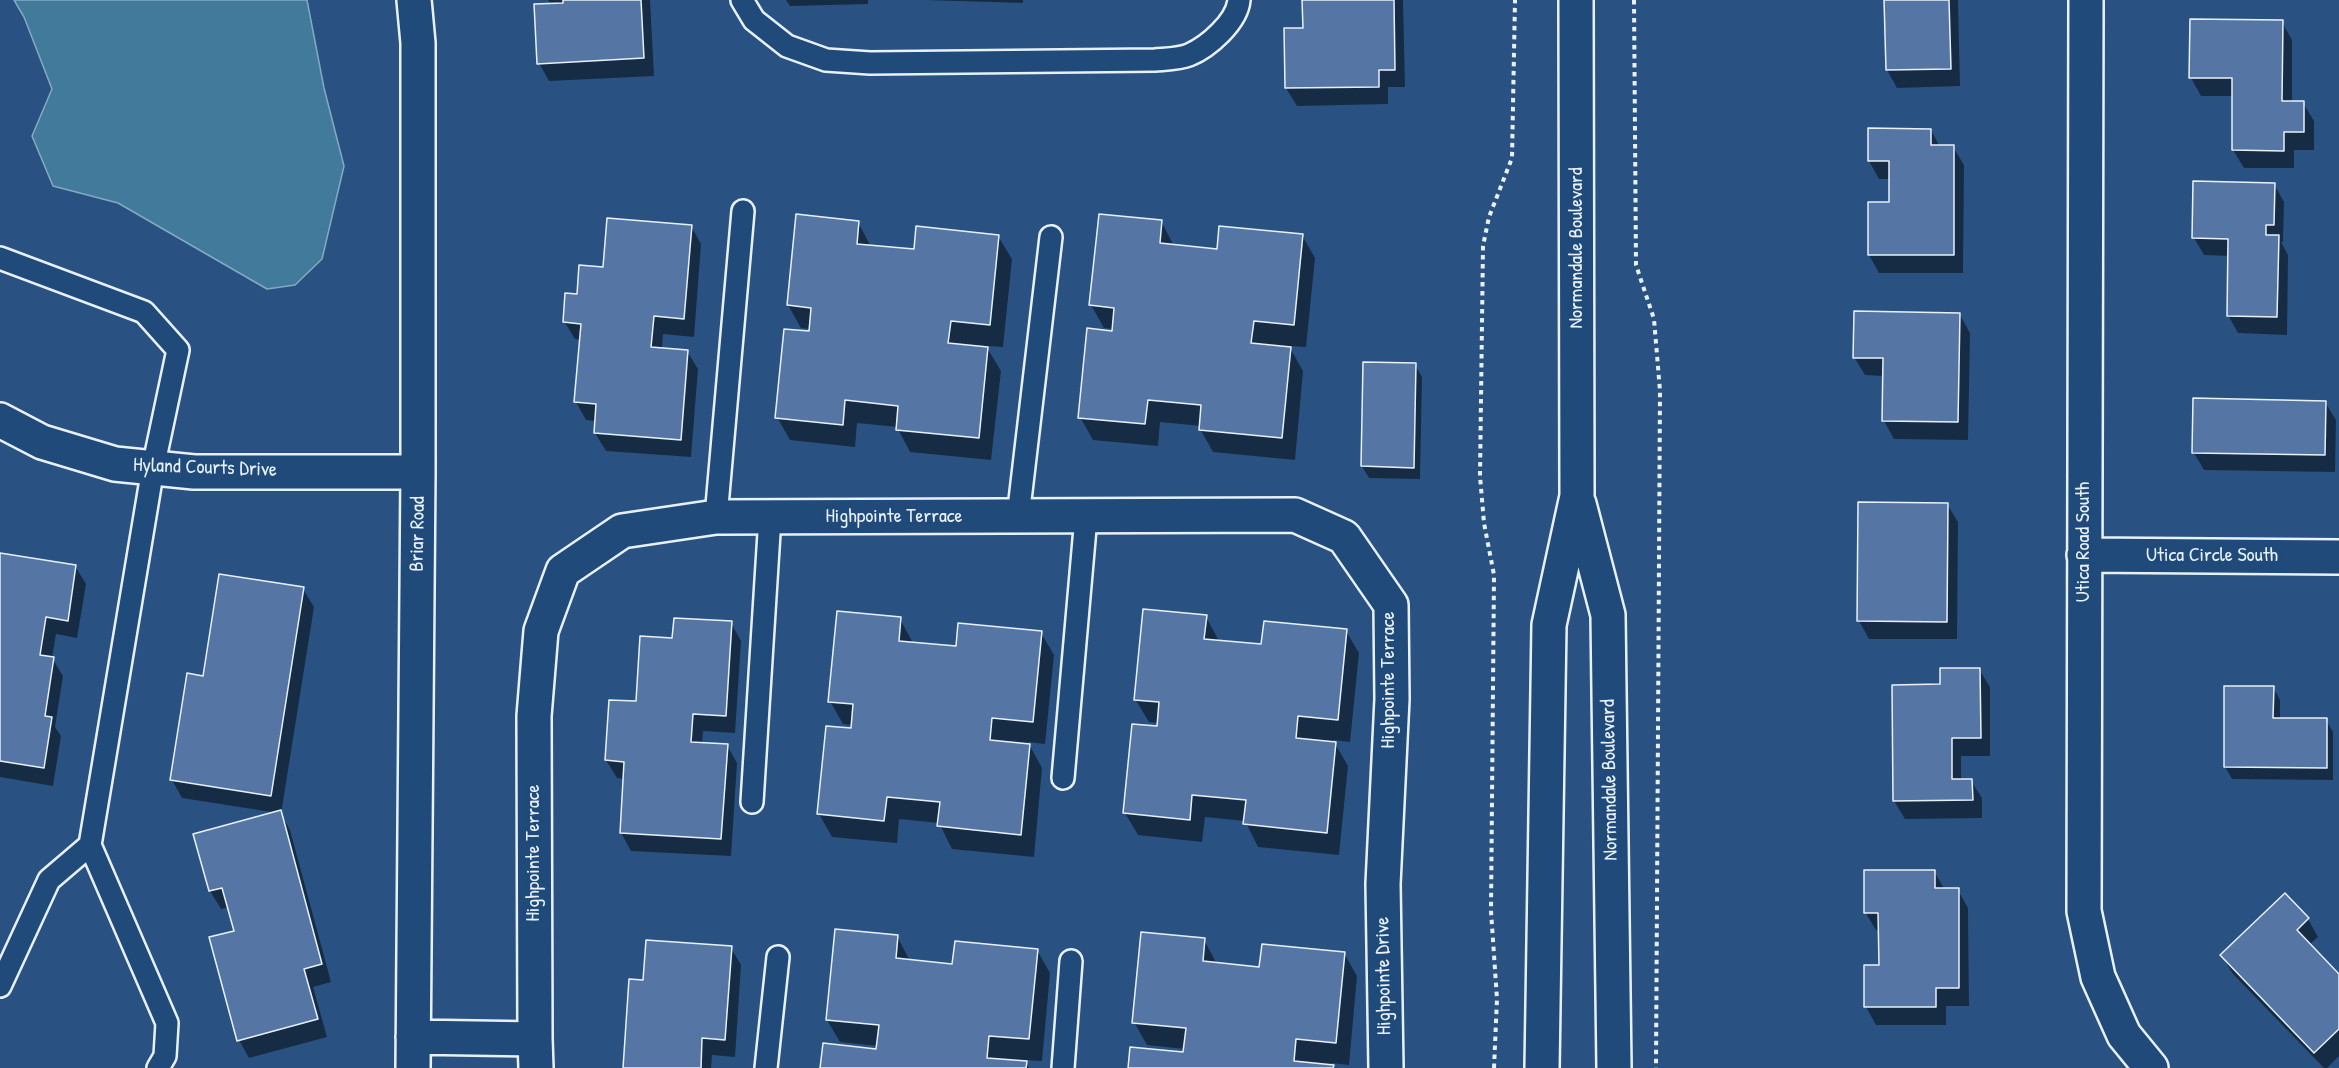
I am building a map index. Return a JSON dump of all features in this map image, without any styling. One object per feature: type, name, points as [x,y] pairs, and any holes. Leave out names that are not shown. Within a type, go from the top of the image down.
[{"type":"street","name":"Briar Road","points":[[413,1053],[418,472],[418,43],[414,0]]},
{"type":"street","name":"Normandale Boulevard","points":[[1542,1068],[1549,625],[1577,496],[1576,0]]},
{"type":"street","name":"Utica Road South","points":[[2086,0],[2084,911],[2098,977],[2124,1035],[2151,1068]]},
{"type":"street","name":"Hyland Courts Drive","points":[[0,420],[42,442],[115,464],[194,472],[418,472]]},
{"type":"street","name":"Normandale Boulevard","points":[[1577,496],[1608,615],[1614,1068]]},
{"type":"street","name":"Highpointe Terrace","points":[[535,1054],[534,716],[541,631],[563,571],[622,531],[716,517],[1295,515],[1344,537],[1391,605],[1392,699],[1383,884]]},
{"type":"street","name":"Utica Circle South","points":[[2084,555],[2339,556]]},
{"type":"street","name":"Highpointe Drive","points":[[1383,884],[1386,1068]]},
{"type":"street","points":[[413,1053],[535,1054]]},
{"type":"lane","points":[[742,0],[754,20],[787,46],[826,60],[870,63],[1155,60],[1188,56],[1220,35],[1239,7],[1239,0]]},
{"type":"lane","points":[[716,517],[743,211]]},
{"type":"lane","points":[[1018,517],[1052,237]]},
{"type":"lane","points":[[0,258],[144,312],[178,350],[153,468],[90,845],[167,1023],[165,1056],[158,1068]]},
{"type":"lane","points":[[752,802],[770,517]]},
{"type":"lane","points":[[1063,778],[1086,517]]},
{"type":"lane","points":[[0,986],[49,879],[90,845]]},
{"type":"lane","points":[[766,1068],[778,957]]},
{"type":"lane","points":[[1063,1068],[1071,961]]},
{"type":"path","points":[[1494,1068],[1497,999],[1491,911],[1494,575],[1484,523],[1480,440],[1484,246],[1489,217],[1512,158],[1515,0]]},
{"type":"path","points":[[1634,0],[1636,265],[1654,319],[1660,391],[1656,1068]]},
{"type":"water","points":[[14,0],[307,0],[324,88],[344,166],[322,259],[295,285],[267,289],[118,203],[53,186],[32,136],[52,89],[24,17]]},
{"type":"building","points":[[563,0],[641,0],[644,58],[537,64],[534,4],[563,3]]},
{"type":"building","points":[[1302,0],[1394,0],[1395,70],[1379,70],[1379,87],[1285,88],[1284,28],[1303,28]]},
{"type":"building","points":[[1884,0],[1949,0],[1951,69],[1886,70]]},
{"type":"building","points":[[2190,19],[2283,20],[2282,101],[2304,101],[2304,132],[2284,132],[2284,151],[2232,150],[2232,78],[2189,78]]},
{"type":"building","points":[[1868,128],[1931,129],[1931,145],[1954,145],[1954,255],[1868,255],[1868,202],[1889,202],[1889,161],[1868,161]]},
{"type":"building","points":[[2193,181],[2275,183],[2274,225],[2266,225],[2266,235],[2279,235],[2277,317],[2227,316],[2228,239],[2192,238]]},
{"type":"building","points":[[796,214],[859,221],[857,244],[914,249],[916,226],[999,235],[990,325],[951,321],[948,343],[988,347],[979,438],[896,430],[898,406],[845,400],[843,425],[775,418],[784,329],[809,331],[811,308],[787,305]]},
{"type":"building","points":[[1099,214],[1162,220],[1160,243],[1217,249],[1219,226],[1303,234],[1294,325],[1254,321],[1251,343],[1291,347],[1282,438],[1199,430],[1201,405],[1148,400],[1145,424],[1078,418],[1087,328],[1112,331],[1114,308],[1089,305]]},
{"type":"building","points":[[607,218],[692,225],[684,319],[654,316],[651,347],[688,350],[681,440],[594,433],[596,404],[574,402],[581,324],[563,322],[565,293],[577,294],[579,265],[603,267]]},
{"type":"building","points":[[1854,311],[1960,313],[1958,422],[1882,421],[1883,358],[1853,358]]},
{"type":"building","points":[[1363,362],[1416,363],[1414,468],[1361,466]]},
{"type":"building","points":[[2193,398],[2326,401],[2325,455],[2192,453]]},
{"type":"building","points":[[1858,502],[1948,503],[1947,622],[1857,621]]},
{"type":"building","points":[[0,553],[76,565],[68,621],[46,617],[40,655],[54,657],[45,716],[52,717],[44,768],[0,761]]},
{"type":"building","points":[[219,574],[304,587],[271,796],[170,780],[187,673],[203,676]]},
{"type":"building","points":[[1143,609],[1207,615],[1204,639],[1261,644],[1264,621],[1347,629],[1338,720],[1298,716],[1296,738],[1336,742],[1327,833],[1243,824],[1246,800],[1192,795],[1190,820],[1123,813],[1132,724],[1157,726],[1159,702],[1134,700]]},
{"type":"building","points":[[837,611],[901,617],[899,641],[956,646],[958,623],[1042,631],[1033,722],[992,718],[990,740],[1030,744],[1021,835],[937,826],[940,802],[887,797],[884,821],[817,814],[826,726],[851,728],[853,704],[828,702]]},
{"type":"building","points":[[674,618],[732,621],[726,716],[693,714],[691,742],[728,744],[721,839],[620,833],[624,762],[605,760],[609,700],[636,701],[640,636],[672,638]]},
{"type":"building","points":[[1940,668],[1980,668],[1981,738],[1952,738],[1952,779],[1972,779],[1973,800],[1893,801],[1892,685],[1940,684]]},
{"type":"building","points":[[2224,686],[2274,686],[2273,718],[2327,718],[2327,768],[2224,767]]},
{"type":"building","points":[[281,810],[322,964],[304,969],[318,1019],[237,1041],[209,937],[234,931],[222,888],[209,891],[193,834]]},
{"type":"building","points":[[1864,870],[1935,870],[1935,888],[1959,888],[1959,988],[1936,988],[1936,1007],[1864,1007],[1864,965],[1879,965],[1878,913],[1864,913]]},
{"type":"building","points":[[2285,893],[2309,918],[2297,930],[2339,974],[2339,1029],[2314,1053],[2220,955]]},
{"type":"building","points":[[835,929],[898,935],[896,958],[952,964],[955,941],[1038,949],[1029,1039],[989,1036],[987,1058],[1027,1061],[1026,1068],[820,1068],[823,1043],[876,1049],[879,1025],[826,1020]]},
{"type":"building","points":[[1141,932],[1205,938],[1203,961],[1259,967],[1262,944],[1345,952],[1336,1043],[1296,1039],[1294,1061],[1334,1065],[1333,1068],[1128,1068],[1130,1047],[1183,1052],[1186,1028],[1132,1023]]},
{"type":"building","points":[[646,940],[732,946],[725,1040],[702,1038],[701,1068],[623,1068],[629,979],[643,980]]}]
